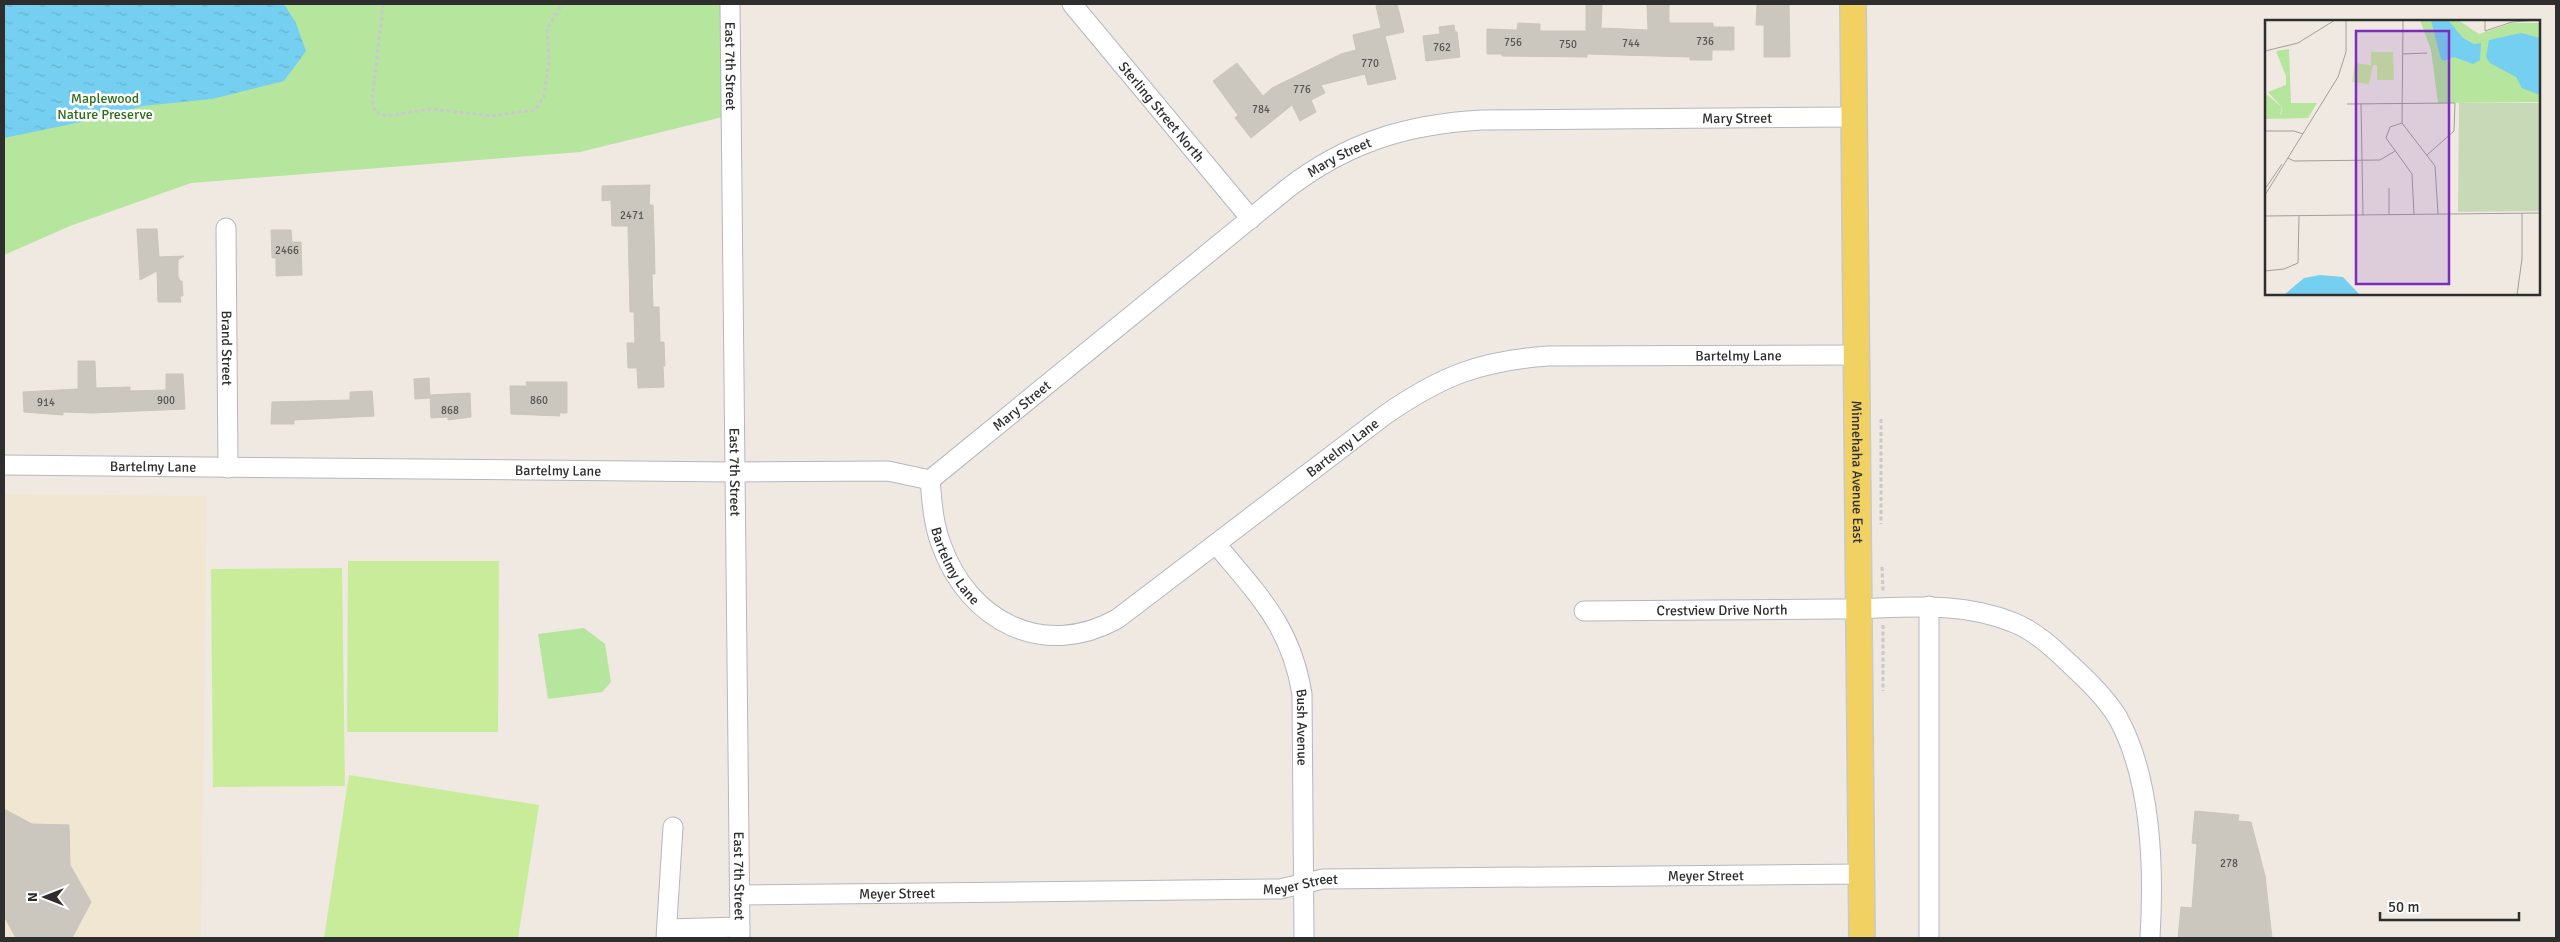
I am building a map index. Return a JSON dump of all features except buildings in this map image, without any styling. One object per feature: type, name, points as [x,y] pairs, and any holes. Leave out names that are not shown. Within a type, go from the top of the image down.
[{"type":"main road","name":"Minnehaha Avenue East","points":[[1853,4],[1862,938]]},
{"type":"street","name":"East 7th Street","points":[[730,4],[740,933]]},
{"type":"street","name":"Sterling Street North","points":[[1072,4],[1251,219]]},
{"type":"street","name":"Mary Street","points":[[930,480],[1298,180],[1363,143],[1402,130],[1442,122],[1482,120],[1854,117]]},
{"type":"street","name":"Brand Street","points":[[226,228],[228,468]]},
{"type":"street","name":"Bartelmy Lane","points":[[4,465],[734,472],[888,471],[930,480],[936,526],[947,560],[958,578],[986,610],[1002,622],[1020,631],[1060,638],[1100,629],[1117,620],[1418,392],[1449,376],[1481,365],[1514,358],[1548,356],[1857,355]]},
{"type":"street","name":"Bush Avenue","points":[[1216,544],[1276,618],[1289,642],[1298,667],[1302,694],[1304,938]]},
{"type":"street","name":"Crestview Drive North","points":[[1584,611],[1859,609],[1929,606],[1975,610],[2014,622],[2050,645],[2090,683],[2118,718],[2137,767],[2152,846],[2150,938]]},
{"type":"street","points":[[1929,606],[1929,938]]},
{"type":"street","points":[[673,827],[667,933],[740,933]]},
{"type":"street","name":"Meyer Street","points":[[739,895],[1280,889],[1323,880],[1862,874]]},
{"type":"path","points":[[384,4],[372,100],[376,112],[387,116],[432,109],[492,116],[535,110],[544,96],[549,62],[548,29],[562,4]]},
{"type":"shaded area","points":[[4,494],[207,496],[201,938],[4,938]]},
{"type":"green space","name":"Maplewood Nature Preserve","points":[[4,4],[723,4],[731,115],[580,152],[191,183],[70,226],[4,255]]},
{"type":"green space","points":[[348,561],[499,561],[498,732],[347,732]]},
{"type":"green space","points":[[342,568],[345,786],[213,787],[211,569]]},
{"type":"green space","points":[[584,628],[605,644],[611,682],[602,692],[548,699],[538,634]]},
{"type":"green space","points":[[349,775],[539,805],[518,938],[324,938]]},
{"type":"water","points":[[4,4],[284,4],[296,23],[306,51],[284,81],[212,99],[143,106],[81,122],[4,138]]}]
